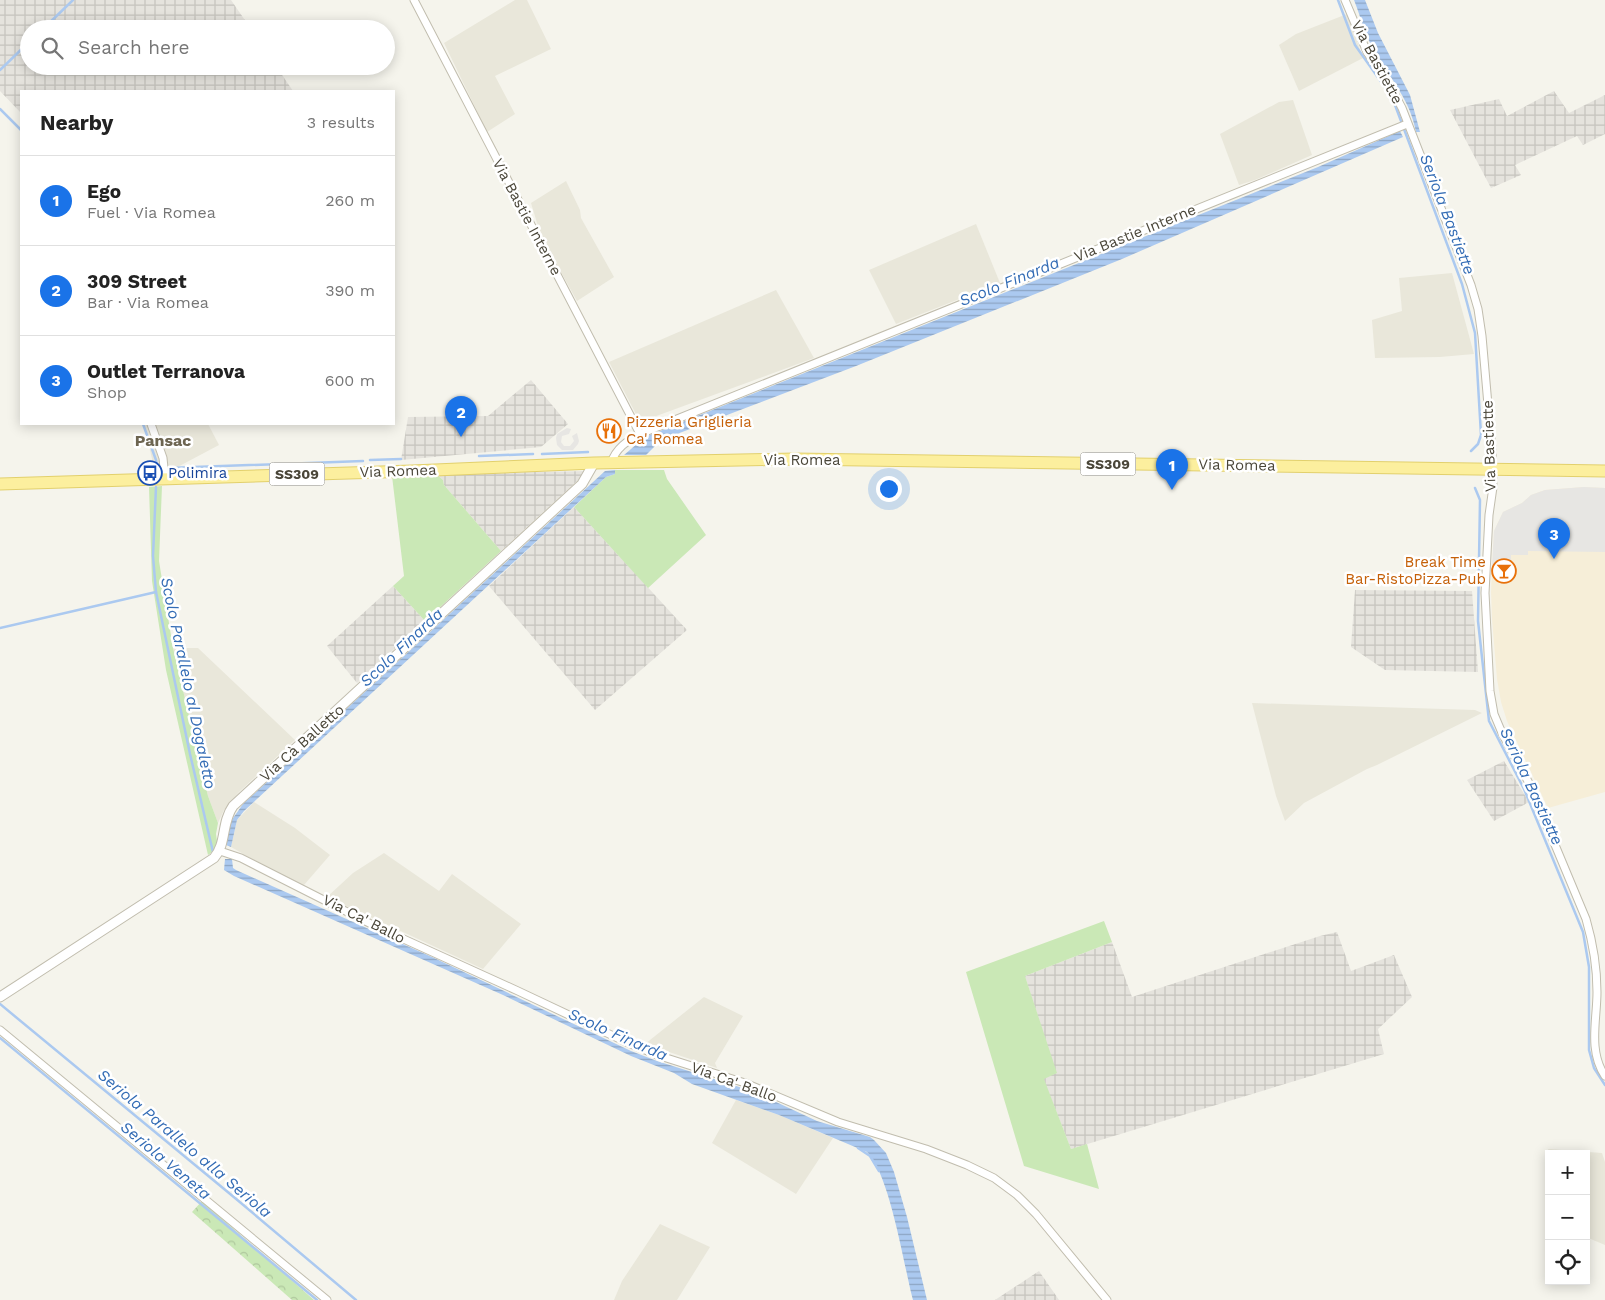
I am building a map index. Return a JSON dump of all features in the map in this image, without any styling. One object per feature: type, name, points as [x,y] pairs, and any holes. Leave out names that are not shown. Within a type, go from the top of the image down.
[{"type":"main road","name":"Via Romea","points":[[0,484],[594,463],[794,459],[1605,471]]},
{"type":"street","name":"Via Bastie Interne","points":[[414,0],[640,434]]},
{"type":"street","name":"Via Bastiette","points":[[1345,0],[1364,45],[1393,91],[1404,125],[1471,285],[1478,309],[1489,405],[1493,487],[1489,514],[1485,593],[1490,691],[1494,714],[1530,785],[1581,904],[1588,925],[1596,967],[1595,1041],[1597,1059],[1605,1076]]},
{"type":"street","name":"Via Bastie Interne","points":[[611,463],[614,454],[619,448],[640,434],[1404,125]]},
{"type":"street","points":[[151,425],[162,458],[165,478]]},
{"type":"street","name":"Via Cà Balletto","points":[[220,851],[225,821],[233,806],[582,484],[594,463]]},
{"type":"street","points":[[0,997],[214,858],[220,851]]},
{"type":"street","name":"Via Ca' Ballo","points":[[220,851],[241,858],[374,926],[648,1052],[745,1083],[838,1122],[926,1149],[994,1178],[1017,1195],[1036,1214],[1107,1300]]},
{"type":"street","points":[[0,1030],[327,1300]]},
{"type":"shaded area","points":[[0,0],[231,0],[245,20],[20,20],[20,75],[282,75],[292,90],[20,90],[20,112],[0,91]]},
{"type":"shaded area","points":[[515,0],[527,0],[551,49],[495,76],[515,114],[487,132],[444,43]]},
{"type":"shaded area","points":[[1347,14],[1363,58],[1299,91],[1279,45],[1296,34]]},
{"type":"shaded area","points":[[1554,91],[1569,113],[1605,95],[1605,134],[1583,145],[1577,136],[1515,165],[1521,175],[1491,188],[1450,110],[1499,99],[1507,116]]},
{"type":"shaded area","points":[[1293,100],[1312,155],[1239,185],[1220,134],[1279,102]]},
{"type":"shaded area","points":[[566,181],[580,210],[581,218],[614,277],[577,301],[541,236],[531,203]]},
{"type":"shaded area","points":[[976,224],[1000,283],[896,324],[869,270]]},
{"type":"shaded area","points":[[1452,273],[1474,354],[1440,357],[1375,358],[1372,320],[1402,311],[1399,278]]},
{"type":"shaded area","points":[[776,290],[814,358],[640,422],[609,362]]},
{"type":"shaded area","points":[[531,380],[568,424],[541,447],[401,460],[408,417],[488,416]]},
{"type":"shaded area","points":[[144,425],[209,425],[219,445],[170,471],[155,472]]},
{"type":"shaded area","points":[[567,428],[571,429],[569,434],[562,436],[561,442],[564,446],[570,446],[574,441],[572,436],[577,433],[579,441],[573,450],[562,450],[557,445],[557,434]]},
{"type":"shaded area","points":[[588,471],[501,551],[436,474]]},
{"type":"shaded area","points":[[1584,487],[1605,488],[1605,792],[1548,808],[1507,721],[1501,702],[1492,619],[1491,592],[1494,531],[1503,512],[1522,503],[1531,495],[1545,490]]},
{"type":"shaded area","points":[[1584,487],[1605,488],[1605,552],[1528,551],[1528,555],[1511,555],[1511,567],[1492,567],[1494,531],[1503,512],[1522,503],[1531,495],[1545,490]]},
{"type":"shaded area","points":[[574,507],[687,630],[595,710],[489,586]]},
{"type":"shaded area","points":[[393,586],[425,621],[357,683],[327,646]]},
{"type":"shaded area","points":[[1355,590],[1472,591],[1478,672],[1385,670],[1351,647]]},
{"type":"shaded area","points":[[173,648],[198,648],[295,740],[239,792],[224,810],[218,823],[208,796]]},
{"type":"shaded area","points":[[1252,703],[1475,710],[1482,713],[1367,769],[1304,803],[1285,821],[1276,796]]},
{"type":"shaded area","points":[[1504,761],[1529,802],[1494,821],[1467,780]]},
{"type":"shaded area","points":[[254,802],[295,828],[330,855],[304,885],[231,847],[237,820]]},
{"type":"shaded area","points":[[384,853],[439,891],[452,874],[521,924],[483,969],[327,897],[353,873]]},
{"type":"shaded area","points":[[1337,932],[1351,971],[1394,955],[1412,997],[1378,1029],[1384,1054],[1071,1149],[1043,1078],[1056,1073],[1025,976],[1112,942],[1132,997]]},
{"type":"shaded area","points":[[704,997],[743,1016],[715,1063],[717,1068],[645,1044]]},
{"type":"shaded area","points":[[736,1100],[779,1115],[833,1138],[796,1194],[712,1143]]},
{"type":"shaded area","points":[[1590,1152],[1602,1153],[1605,1162],[1605,1245],[1590,1239]]},
{"type":"shaded area","points":[[660,1224],[710,1247],[677,1300],[614,1300],[622,1281]]},
{"type":"shaded area","points":[[1039,1271],[1059,1300],[995,1300]]},
{"type":"green space","points":[[615,470],[664,470],[667,479],[706,535],[648,588],[574,507],[606,477],[615,474]]},
{"type":"green space","points":[[436,474],[501,551],[425,621],[393,586],[404,576],[392,476]]},
{"type":"green space","points":[[162,486],[159,561],[173,648],[208,796],[218,823],[216,834],[218,848],[208,855],[166,670],[152,581],[149,487]]},
{"type":"green space","points":[[1104,921],[1112,942],[1025,976],[1057,1073],[1044,1079],[1071,1149],[1087,1144],[1099,1189],[1024,1166],[966,972]]},
{"type":"green space","points":[[202,1201],[314,1300],[292,1300],[192,1212]]},
{"type":"water","points":[[1354,0],[1365,0],[1378,33],[1410,95],[1420,132],[1416,132],[1405,100],[1372,48]]},
{"type":"water","points":[[1400,131],[1403,137],[1122,259],[856,366],[661,440],[646,455],[624,455],[645,437],[1318,167]]},
{"type":"water","points":[[615,470],[615,474],[606,477],[244,811],[237,820],[231,847],[226,845],[231,821],[243,804],[605,471]]},
{"type":"water","points":[[225,859],[232,859],[233,868],[236,870],[432,957],[631,1051],[752,1091],[817,1121],[870,1137],[886,1153],[894,1172],[927,1300],[913,1300],[883,1180],[867,1152],[779,1115],[692,1084],[674,1073],[631,1056],[503,995],[234,876],[224,870]]},
{"type":"waterway","name":"Scolo Parallelo al Dogaletto","points":[[52,20],[73,0]]},
{"type":"waterway","name":"Seriola Bastiette","points":[[1338,0],[1355,45],[1389,93],[1395,105],[1462,284],[1475,333],[1481,435],[1478,444],[1471,451]]},
{"type":"waterway","name":"Scolo Parallelo al Dogaletto","points":[[0,70],[20,51]]},
{"type":"waterway","name":"Scolo Parallelo al Dogaletto","points":[[0,109],[20,129]]},
{"type":"waterway","name":"Scolo Parallelo al Dogaletto","points":[[143,425],[156,460],[157,469],[159,468]]},
{"type":"waterway","points":[[542,454],[588,452]]},
{"type":"waterway","points":[[479,456],[533,454]]},
{"type":"waterway","points":[[370,460],[401,459]]},
{"type":"waterway","points":[[167,468],[363,461]]},
{"type":"waterway","name":"Scolo Parallelo al Dogaletto","points":[[156,487],[153,556],[156,592],[213,852]]},
{"type":"waterway","name":"Seriola Bastiette","points":[[1475,488],[1480,500],[1478,621],[1489,721],[1524,789],[1583,932],[1589,967],[1589,1050],[1594,1068],[1605,1085]]},
{"type":"waterway","points":[[0,628],[156,592]]},
{"type":"waterway","name":"Seriola Parallelo alla Seriola","points":[[0,1004],[356,1300]]},
{"type":"waterway","name":"Seriola Veneta","points":[[0,1038],[317,1300]]},
{"type":"waterway","name":"Scolo Finarda","points":[[858,1148],[870,1156],[879,1171]]},
{"type":"place","name":"Pizzeria Griglieria Ca' Romea","points":[[609,431]]},
{"type":"place","name":"309 Street","points":[[461,437]]},
{"type":"place","name":"Polimira","points":[[150,473]]},
{"type":"place","name":"Ego","points":[[1172,490]]},
{"type":"place","name":"Outlet Terranova","points":[[1554,559]]},
{"type":"place","name":"Break Time Bar-RistoPizza-Pub","points":[[1504,571]]},
{"type":"district","name":"Pansac","points":[[163,440]]}]
